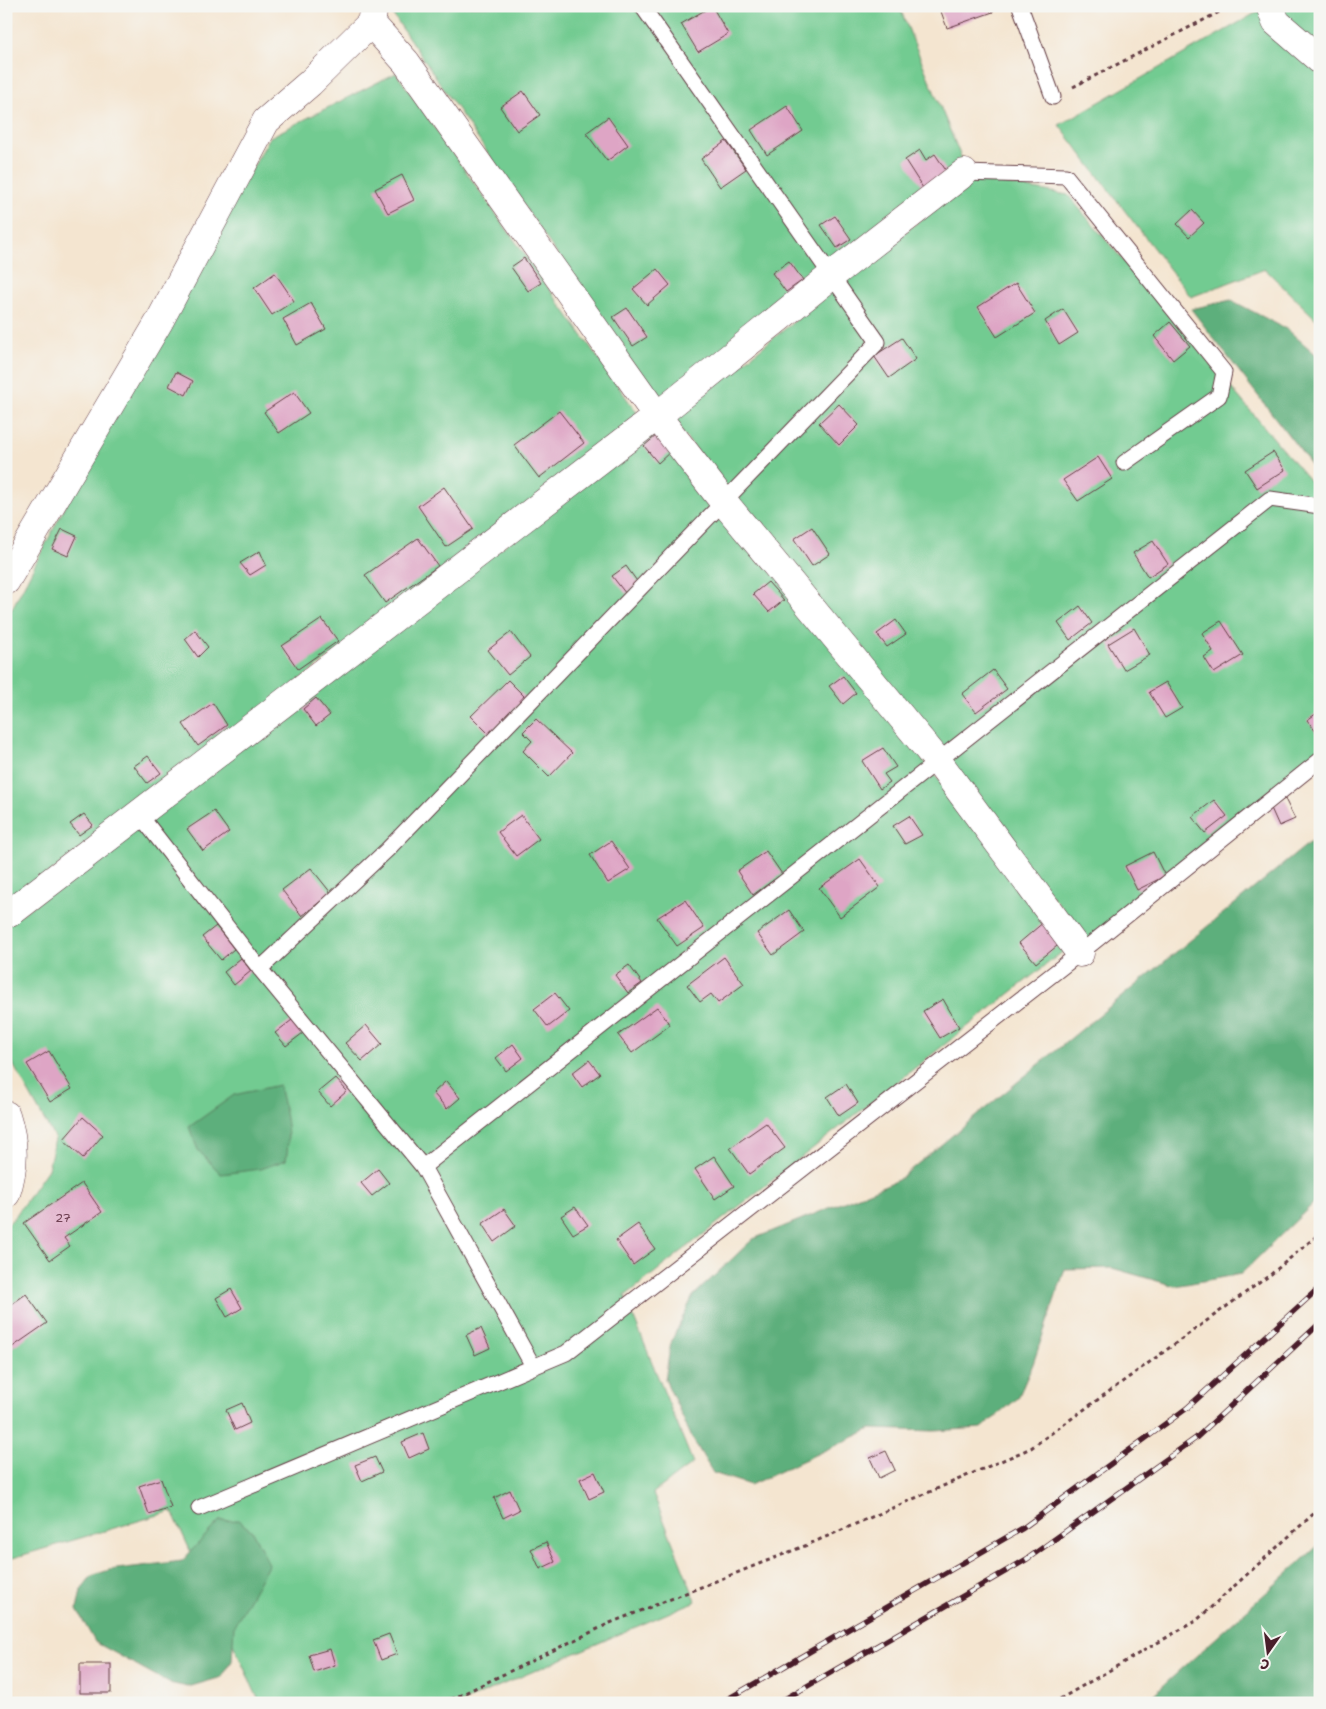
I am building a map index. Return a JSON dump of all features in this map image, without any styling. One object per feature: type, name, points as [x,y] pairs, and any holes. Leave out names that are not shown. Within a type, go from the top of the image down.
[{"type":"street","points":[[1270,6],[1276,22],[1320,60]]},
{"type":"street","points":[[6,581],[159,322],[266,121],[310,83],[373,14],[657,416],[723,501],[937,760],[1080,953]]},
{"type":"street","points":[[10,913],[657,416],[831,276],[964,173]]},
{"type":"street","points":[[6,1115],[13,1136],[15,1160],[6,1194]]},
{"type":"lane","points":[[260,969],[388,850],[878,342],[642,6]]},
{"type":"lane","points":[[1020,6],[1053,98]]},
{"type":"lane","points":[[964,173],[1066,176],[1224,372],[1219,396],[1124,463]]},
{"type":"lane","points":[[423,1167],[1270,499],[1320,506]]},
{"type":"lane","points":[[199,1508],[533,1366],[566,1354],[1080,953],[1320,760]]},
{"type":"lane","points":[[139,814],[260,969],[423,1167],[533,1366]]},
{"type":"path","points":[[1053,98],[1231,6]]},
{"type":"path","points":[[444,1703],[610,1623],[807,1545],[1031,1448],[1270,1275],[1320,1233]]},
{"type":"path","points":[[1053,1703],[1197,1620],[1320,1508]]},
{"type":"green space","points":[[390,6],[899,6],[963,162],[659,403],[391,12]]},
{"type":"green space","points":[[1268,6],[1320,6],[1320,323],[1265,269],[1191,297],[1059,125]]},
{"type":"green space","points":[[396,73],[640,417],[6,907],[6,620],[91,457],[270,137]]},
{"type":"green space","points":[[972,178],[1068,195],[1320,493],[1320,754],[1088,941],[672,420]]},
{"type":"green space","points":[[1231,300],[1288,330],[1320,358],[1320,476],[1191,309]]},
{"type":"green space","points":[[660,427],[1070,946],[625,1296],[693,1463],[653,1493],[696,1601],[460,1703],[260,1703],[172,1511],[6,1560],[6,1225],[14,1218],[48,1169],[55,1139],[6,1052],[6,926]]},
{"type":"green space","points":[[1320,834],[1320,1197],[1241,1274],[1175,1286],[1112,1268],[1065,1269],[1033,1364],[1018,1398],[982,1428],[934,1431],[871,1429],[750,1485],[713,1473],[692,1438],[665,1379],[671,1342],[693,1296],[753,1239],[898,1180]]},
{"type":"green space","points":[[279,1085],[288,1131],[286,1160],[261,1169],[221,1174],[198,1150],[189,1127],[234,1095]]},
{"type":"green space","points":[[238,1520],[252,1531],[269,1564],[234,1626],[232,1661],[222,1677],[188,1687],[169,1683],[95,1642],[77,1610],[81,1590],[91,1576],[109,1570],[182,1561],[219,1521]]},
{"type":"green space","points":[[1320,1544],[1320,1703],[1144,1703]]},
{"type":"building","points":[[712,6],[728,34],[698,52],[681,24]]},
{"type":"building","points":[[939,6],[991,6],[993,12],[947,28]]},
{"type":"building","points":[[523,91],[540,115],[517,131],[500,107]]},
{"type":"building","points":[[787,106],[803,131],[767,155],[751,130]]},
{"type":"building","points":[[608,117],[628,145],[607,161],[586,133]]},
{"type":"building","points":[[726,141],[746,169],[720,187],[701,159]]},
{"type":"building","points":[[920,150],[926,160],[935,154],[947,172],[923,188],[905,160]]},
{"type":"building","points":[[402,175],[414,200],[388,213],[375,189]]},
{"type":"building","points":[[1192,210],[1204,223],[1189,237],[1177,224]]},
{"type":"building","points":[[835,216],[851,239],[837,248],[821,225]]},
{"type":"building","points":[[524,258],[541,283],[528,291],[511,267]]},
{"type":"building","points":[[789,261],[803,280],[786,292],[772,273]]},
{"type":"building","points":[[657,269],[670,285],[647,305],[633,289]]},
{"type":"building","points":[[275,273],[294,301],[272,315],[254,288]]},
{"type":"building","points":[[1016,283],[1035,313],[997,337],[978,307]]},
{"type":"building","points":[[311,303],[326,329],[297,345],[283,319]]},
{"type":"building","points":[[627,308],[647,337],[633,346],[613,317]]},
{"type":"building","points":[[1063,309],[1078,333],[1059,345],[1045,321]]},
{"type":"building","points":[[1170,322],[1190,346],[1173,360],[1154,336]]},
{"type":"building","points":[[902,338],[916,359],[889,378],[874,356]]},
{"type":"building","points":[[176,372],[193,381],[186,395],[169,386]]},
{"type":"building","points":[[294,392],[309,413],[279,433],[264,412]]},
{"type":"building","points":[[839,404],[859,425],[839,445],[819,423]]},
{"type":"building","points":[[559,411],[584,443],[539,478],[514,445]]},
{"type":"building","points":[[657,435],[671,451],[658,463],[644,446]]},
{"type":"building","points":[[1273,452],[1285,470],[1257,488],[1245,470]]},
{"type":"building","points":[[1098,457],[1112,479],[1078,501],[1063,480]]},
{"type":"building","points":[[444,487],[473,529],[446,547],[418,506]]},
{"type":"building","points":[[812,527],[830,554],[812,566],[794,539]]},
{"type":"building","points":[[62,529],[77,536],[68,556],[52,549]]},
{"type":"building","points":[[418,538],[438,566],[385,603],[365,575]]},
{"type":"building","points":[[1153,541],[1168,564],[1148,577],[1133,553]]},
{"type":"building","points":[[260,551],[266,565],[250,575],[240,563]]},
{"type":"building","points":[[626,566],[639,584],[626,594],[612,576]]},
{"type":"building","points":[[768,582],[784,600],[769,612],[753,594]]},
{"type":"building","points":[[1080,606],[1092,623],[1070,640],[1058,623]]},
{"type":"building","points":[[322,619],[338,641],[298,669],[282,646]]},
{"type":"building","points":[[896,620],[906,634],[887,647],[877,634]]},
{"type":"building","points":[[1221,621],[1243,655],[1214,673],[1204,657],[1213,651],[1202,633]]},
{"type":"building","points":[[1134,628],[1150,655],[1124,670],[1108,644]]},
{"type":"building","points":[[195,630],[208,647],[198,657],[185,639]]},
{"type":"building","points":[[511,632],[530,657],[508,675],[488,650]]},
{"type":"building","points":[[993,670],[1007,689],[976,712],[962,694]]},
{"type":"building","points":[[843,676],[856,693],[843,704],[829,686]]},
{"type":"building","points":[[508,680],[526,698],[489,734],[471,716]]},
{"type":"building","points":[[1166,682],[1182,708],[1165,718],[1149,692]]},
{"type":"building","points":[[316,698],[330,715],[316,726],[303,709]]},
{"type":"building","points":[[213,703],[227,725],[198,746],[183,724]]},
{"type":"building","points":[[1320,711],[1320,737],[1307,720]]},
{"type":"building","points":[[536,719],[572,753],[549,777],[523,751],[532,741],[523,732]]},
{"type":"building","points":[[883,748],[896,767],[884,774],[890,782],[880,789],[862,761]]},
{"type":"building","points":[[148,756],[161,773],[147,783],[134,766]]},
{"type":"building","points":[[1285,799],[1295,819],[1279,826],[1270,806]]},
{"type":"building","points":[[1214,800],[1227,816],[1205,833],[1192,817]]},
{"type":"building","points":[[214,811],[229,832],[203,851],[187,829]]},
{"type":"building","points":[[84,814],[93,825],[79,835],[70,824]]},
{"type":"building","points":[[521,815],[539,839],[516,856],[498,832]]},
{"type":"building","points":[[909,816],[922,835],[905,844],[893,826]]},
{"type":"building","points":[[611,841],[630,869],[608,883],[590,855]]},
{"type":"building","points":[[766,851],[782,874],[753,895],[737,871]]},
{"type":"building","points":[[1153,852],[1165,876],[1137,890],[1125,866]]},
{"type":"building","points":[[860,859],[880,887],[840,917],[819,888]]},
{"type":"building","points":[[311,868],[331,893],[302,916],[282,890]]},
{"type":"building","points":[[685,900],[704,928],[677,946],[657,918]]},
{"type":"building","points":[[789,910],[804,932],[773,955],[757,933]]},
{"type":"building","points":[[1045,921],[1062,942],[1036,963],[1019,943]]},
{"type":"building","points":[[216,926],[234,949],[221,960],[202,937]]},
{"type":"building","points":[[724,957],[744,984],[718,1003],[711,994],[700,1002],[687,985]]},
{"type":"building","points":[[241,958],[251,971],[234,985],[224,972]]},
{"type":"building","points":[[629,965],[642,983],[628,993],[615,975]]},
{"type":"building","points":[[555,993],[569,1011],[548,1027],[534,1009]]},
{"type":"building","points":[[943,999],[959,1027],[940,1038],[923,1011]]},
{"type":"building","points":[[657,1007],[670,1025],[632,1053],[618,1035]]},
{"type":"building","points":[[292,1020],[303,1033],[286,1046],[275,1033]]},
{"type":"building","points":[[366,1025],[382,1044],[362,1061],[345,1043]]},
{"type":"building","points":[[513,1044],[523,1058],[506,1071],[496,1058]]},
{"type":"building","points":[[49,1051],[72,1089],[50,1102],[27,1064]]},
{"type":"building","points":[[589,1060],[600,1074],[582,1087],[572,1073]]},
{"type":"building","points":[[335,1078],[347,1091],[330,1106],[318,1092]]},
{"type":"building","points":[[446,1081],[460,1098],[447,1109],[433,1093]]},
{"type":"building","points":[[846,1084],[858,1103],[839,1116],[827,1097]]},
{"type":"building","points":[[83,1117],[103,1135],[83,1158],[63,1140]]},
{"type":"building","points":[[766,1123],[785,1148],[749,1174],[730,1148]]},
{"type":"building","points":[[714,1156],[734,1186],[715,1199],[695,1169]]},
{"type":"building","points":[[378,1169],[389,1183],[372,1196],[361,1183]]},
{"type":"building","points":[[82,1183],[102,1212],[64,1238],[70,1246],[50,1260],[24,1223]]},
{"type":"building","points":[[575,1207],[588,1225],[573,1234],[561,1216]]},
{"type":"building","points":[[504,1209],[516,1226],[494,1242],[482,1224]]},
{"type":"building","points":[[638,1224],[655,1249],[633,1265],[616,1240]]},
{"type":"building","points":[[231,1289],[242,1308],[227,1317],[216,1298]]},
{"type":"building","points":[[26,1294],[47,1323],[11,1348],[6,1341],[6,1308]]},
{"type":"building","points":[[481,1328],[490,1348],[475,1355],[466,1335]]},
{"type":"building","points":[[242,1403],[250,1423],[235,1430],[226,1410]]},
{"type":"building","points":[[423,1433],[429,1449],[409,1458],[402,1442]]},
{"type":"building","points":[[886,1451],[895,1470],[879,1478],[870,1458]]},
{"type":"building","points":[[375,1457],[382,1472],[362,1481],[355,1465]]},
{"type":"building","points":[[595,1472],[604,1492],[589,1499],[580,1479]]},
{"type":"building","points":[[161,1479],[171,1507],[149,1514],[139,1486]]},
{"type":"building","points":[[510,1490],[519,1510],[503,1518],[494,1498]]},
{"type":"building","points":[[546,1542],[555,1562],[540,1569],[531,1549]]},
{"type":"building","points":[[389,1634],[397,1654],[381,1660],[373,1640]]},
{"type":"building","points":[[330,1649],[335,1665],[314,1672],[309,1655]]},
{"type":"building","points":[[80,1664],[111,1664],[111,1693],[80,1693]]},
{"type":"railway","points":[[721,1703],[1023,1528],[1187,1408],[1320,1287]]},
{"type":"railway","points":[[778,1703],[1027,1559],[1196,1438],[1320,1323]]}]
